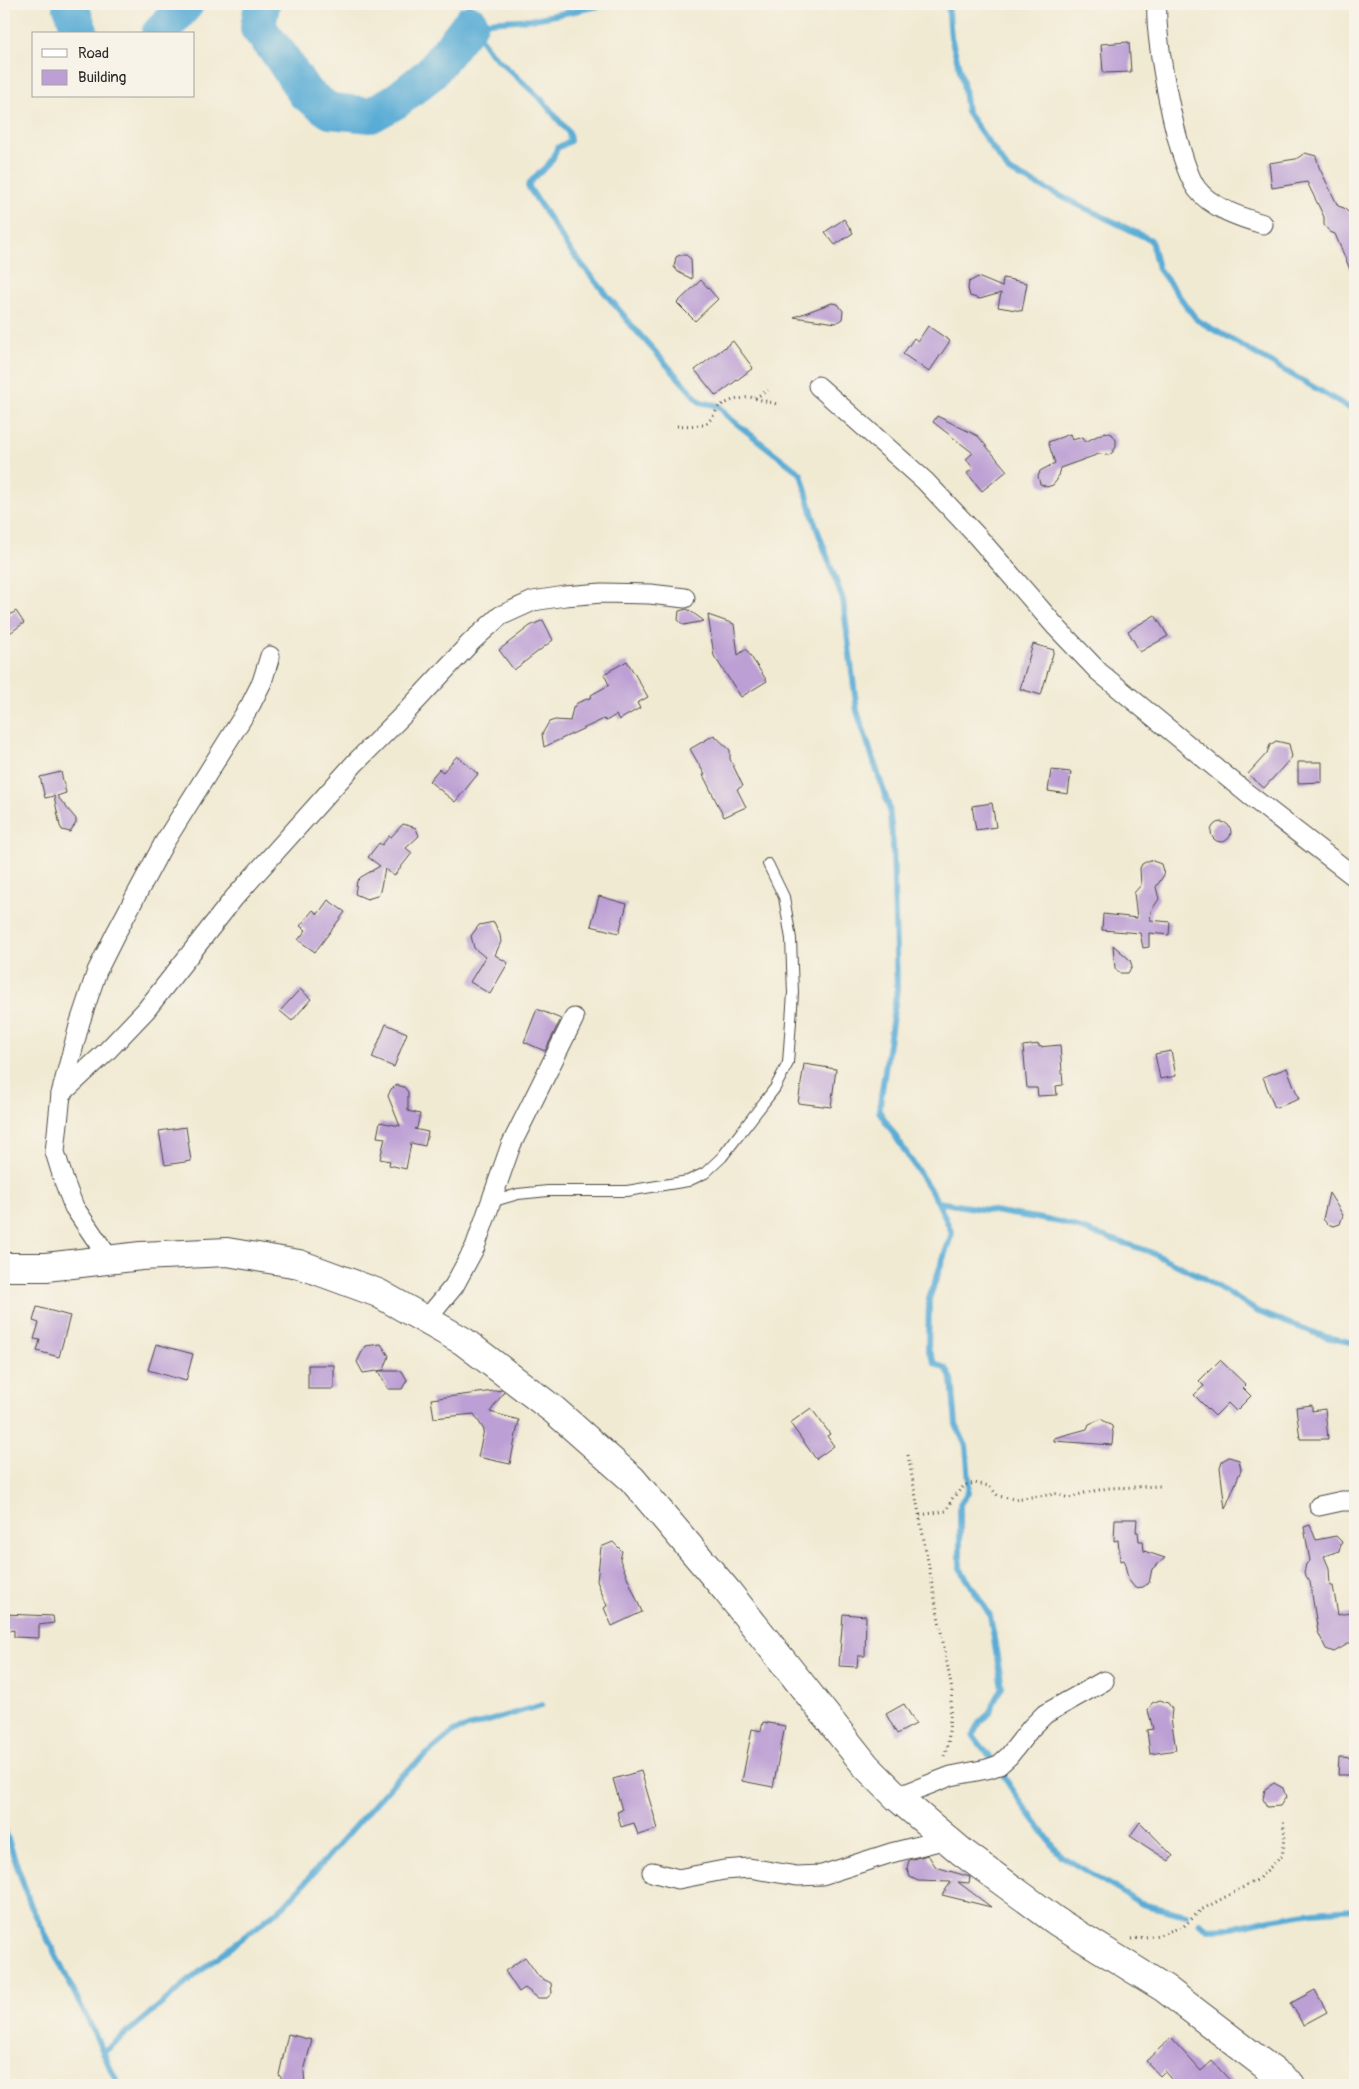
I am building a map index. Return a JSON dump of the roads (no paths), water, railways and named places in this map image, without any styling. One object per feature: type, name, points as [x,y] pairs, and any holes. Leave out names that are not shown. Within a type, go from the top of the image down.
[{"type":"street","points":[[1157,4],[1156,18],[1165,79],[1180,147],[1197,190],[1214,203],[1238,217],[1264,224]]},
{"type":"street","points":[[818,386],[874,438],[925,481],[1099,672],[1249,796],[1355,877]]},
{"type":"street","points":[[60,1094],[106,1052],[146,1010],[234,898],[354,763],[405,713],[472,641],[500,616],[533,600],[566,596],[602,593],[650,594],[685,598]]},
{"type":"street","points":[[110,1260],[74,1207],[64,1181],[56,1152],[60,1094],[80,1022],[97,972],[164,843],[251,704],[262,682],[270,656]]},
{"type":"street","points":[[426,1320],[454,1286],[475,1247],[511,1145],[574,1018]]},
{"type":"street","points":[[4,1267],[46,1267],[141,1256],[227,1252],[300,1264],[378,1294],[463,1341],[554,1410],[632,1480],[727,1591],[866,1766],[897,1797],[962,1852],[1056,1921],[1164,1988],[1291,2085]]},
{"type":"street","points":[[1319,1506],[1342,1501],[1355,1501]]},
{"type":"street","points":[[897,1797],[950,1776],[999,1765],[1045,1714],[1104,1681]]},
{"type":"street","points":[[652,1872],[678,1879],[724,1870],[749,1868],[797,1876],[822,1874],[891,1853],[947,1839]]},
{"type":"lane","points":[[491,1202],[518,1194],[548,1191],[627,1191],[688,1181],[705,1173],[722,1157],[774,1088],[788,1063],[793,993],[791,939],[784,897],[768,864]]},
{"type":"waterway","points":[[70,4],[80,32]]},
{"type":"waterway","points":[[161,32],[186,4]]},
{"type":"waterway","points":[[262,4],[258,28],[280,55],[305,93],[330,111],[371,115],[396,101],[430,74],[470,23]]},
{"type":"waterway","points":[[470,4],[470,23],[491,53],[543,101],[569,133],[570,141],[557,148],[548,165],[528,186],[570,250],[633,327],[700,402],[719,406],[727,416],[801,474],[816,526],[843,600],[857,711],[889,807],[893,845],[897,989],[879,1111],[938,1202],[952,1233],[929,1299],[928,1350],[935,1363],[946,1369],[952,1379],[956,1425],[966,1446],[969,1481],[968,1492],[960,1504],[960,1568],[990,1615],[1002,1687],[990,1713],[979,1723],[973,1735],[993,1761]]},
{"type":"waterway","points":[[470,23],[534,19],[610,4]]},
{"type":"waterway","points":[[948,4],[951,37],[963,82],[967,112],[1009,171],[1151,240],[1158,268],[1197,320],[1355,411]]},
{"type":"waterway","points":[[938,1202],[1060,1222],[1148,1251],[1204,1278],[1258,1312],[1326,1337],[1355,1343]]},
{"type":"waterway","points":[[103,2053],[209,1964],[285,1905],[396,1780],[455,1731],[542,1705]]},
{"type":"waterway","points":[[998,1768],[1061,1856],[1142,1904],[1187,1915]]},
{"type":"waterway","points":[[4,1828],[31,1906],[93,2030],[118,2085]]},
{"type":"waterway","points":[[1199,1923],[1208,1929],[1232,1928],[1313,1912],[1355,1909]]}]
